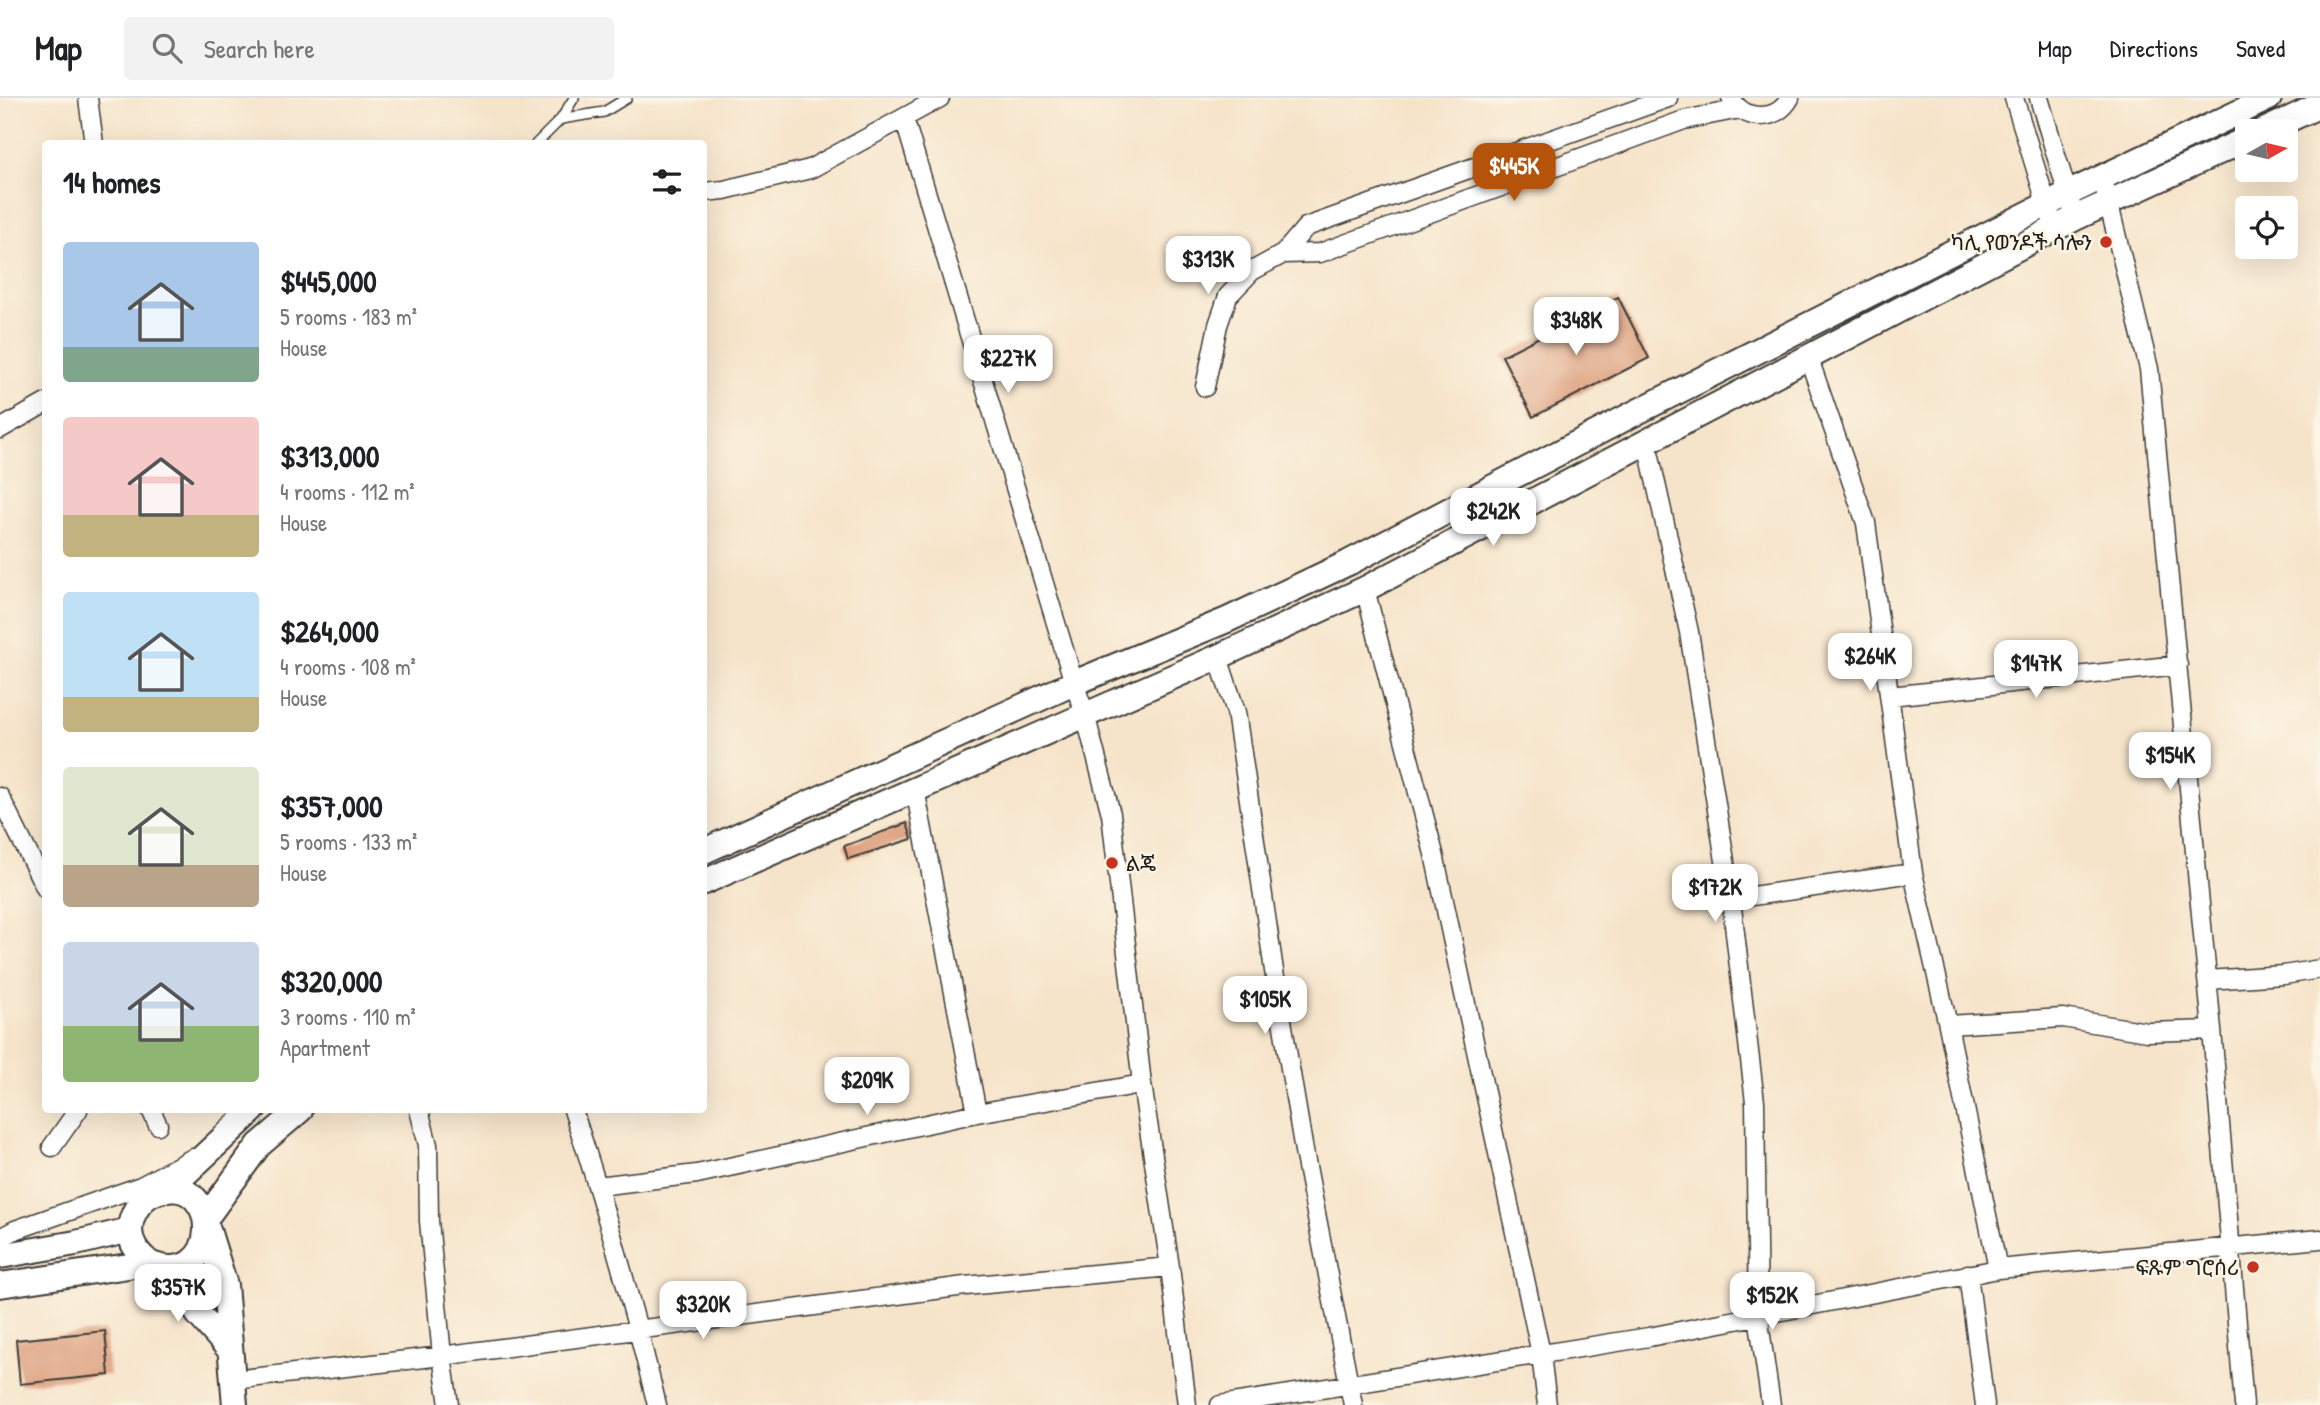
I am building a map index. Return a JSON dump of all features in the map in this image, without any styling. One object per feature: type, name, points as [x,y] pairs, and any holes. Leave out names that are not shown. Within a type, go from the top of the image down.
[{"type":"main road","points":[[707,850],[1074,683],[1227,620],[1348,563],[1635,413],[2056,199],[2269,98]]},
{"type":"main road","points":[[2290,119],[2320,105]]},
{"type":"main road","points":[[707,881],[1218,657],[1365,589],[2065,224],[2235,145]]},
{"type":"main road","points":[[168,1190],[250,1113]]},
{"type":"main road","points":[[0,1285],[159,1266],[180,1267],[200,1253],[207,1224],[259,1145],[296,1113]]},
{"type":"main road","points":[[229,1349],[159,1266],[135,1249],[130,1230],[131,1218],[136,1207],[156,1192],[180,1191],[201,1206],[225,1284],[235,1405]]},
{"type":"main road","points":[[0,1256],[76,1243],[130,1230]]},
{"type":"street","points":[[88,98],[93,140]]},
{"type":"street","points":[[707,192],[810,169],[940,98]]},
{"type":"street","points":[[1205,387],[1218,325],[1228,296],[1252,271],[1283,254],[1306,228],[1668,98]]},
{"type":"street","points":[[1283,254],[1320,253],[1684,120],[1735,104],[1758,117],[1773,114],[1786,106],[1790,98]]},
{"type":"street","points":[[2014,98],[2065,224]]},
{"type":"street","points":[[2039,98],[2056,199]]},
{"type":"street","points":[[904,118],[1085,714],[1111,814],[1142,1084],[1170,1267],[1187,1405]]},
{"type":"street","points":[[2102,176],[2149,369],[2212,1030],[2244,1405]]},
{"type":"street","points":[[1808,356],[1866,523],[1913,873],[1948,1025],[1998,1269]]},
{"type":"street","points":[[0,429],[42,405]]},
{"type":"street","points":[[1647,443],[1689,632],[1731,899],[1755,1102],[1758,1315],[1771,1405]]},
{"type":"street","points":[[1365,589],[1434,854],[1541,1354],[1547,1405]]},
{"type":"street","points":[[1218,657],[1236,712],[1299,1125],[1353,1405]]},
{"type":"street","points":[[1890,696],[2178,665]]},
{"type":"street","points":[[915,789],[977,1113]]},
{"type":"street","points":[[0,797],[42,881]]},
{"type":"street","points":[[1731,899],[1913,873]]},
{"type":"street","points":[[2207,980],[2284,975],[2320,969]]},
{"type":"street","points":[[1948,1025],[2063,1018],[2147,1032],[2212,1030]]},
{"type":"street","points":[[598,1186],[697,1174],[977,1113],[1142,1084]]},
{"type":"street","points":[[52,1147],[76,1113]]},
{"type":"street","points":[[420,1113],[428,1145],[429,1221],[449,1405]]},
{"type":"street","points":[[574,1113],[639,1330],[657,1405]]},
{"type":"street","points":[[0,1238],[15,1230],[141,1186],[209,1150]]},
{"type":"street","points":[[1220,1405],[1649,1337],[1998,1269],[2320,1239]]},
{"type":"street","points":[[233,1380],[442,1356],[965,1286],[1170,1267]]},
{"type":"street","points":[[1968,1274],[1985,1405]]},
{"type":"lane","points":[[540,140],[562,119],[574,98]]},
{"type":"lane","points":[[562,119],[604,112],[627,98]]},
{"type":"building","points":[[1618,297],[1649,358],[1533,417],[1502,356]]},
{"type":"building","points":[[907,823],[912,839],[848,859],[844,846]]},
{"type":"building","points":[[105,1331],[109,1375],[20,1384],[16,1340]]},
{"type":"place","name":"ካሊ የወንዶች ሳሎን","points":[[2106,242]]},
{"type":"place","name":"ልጄ","points":[[1112,863]]},
{"type":"place","name":"ፍጹም ግሮሰሪ","points":[[2253,1267]]}]
